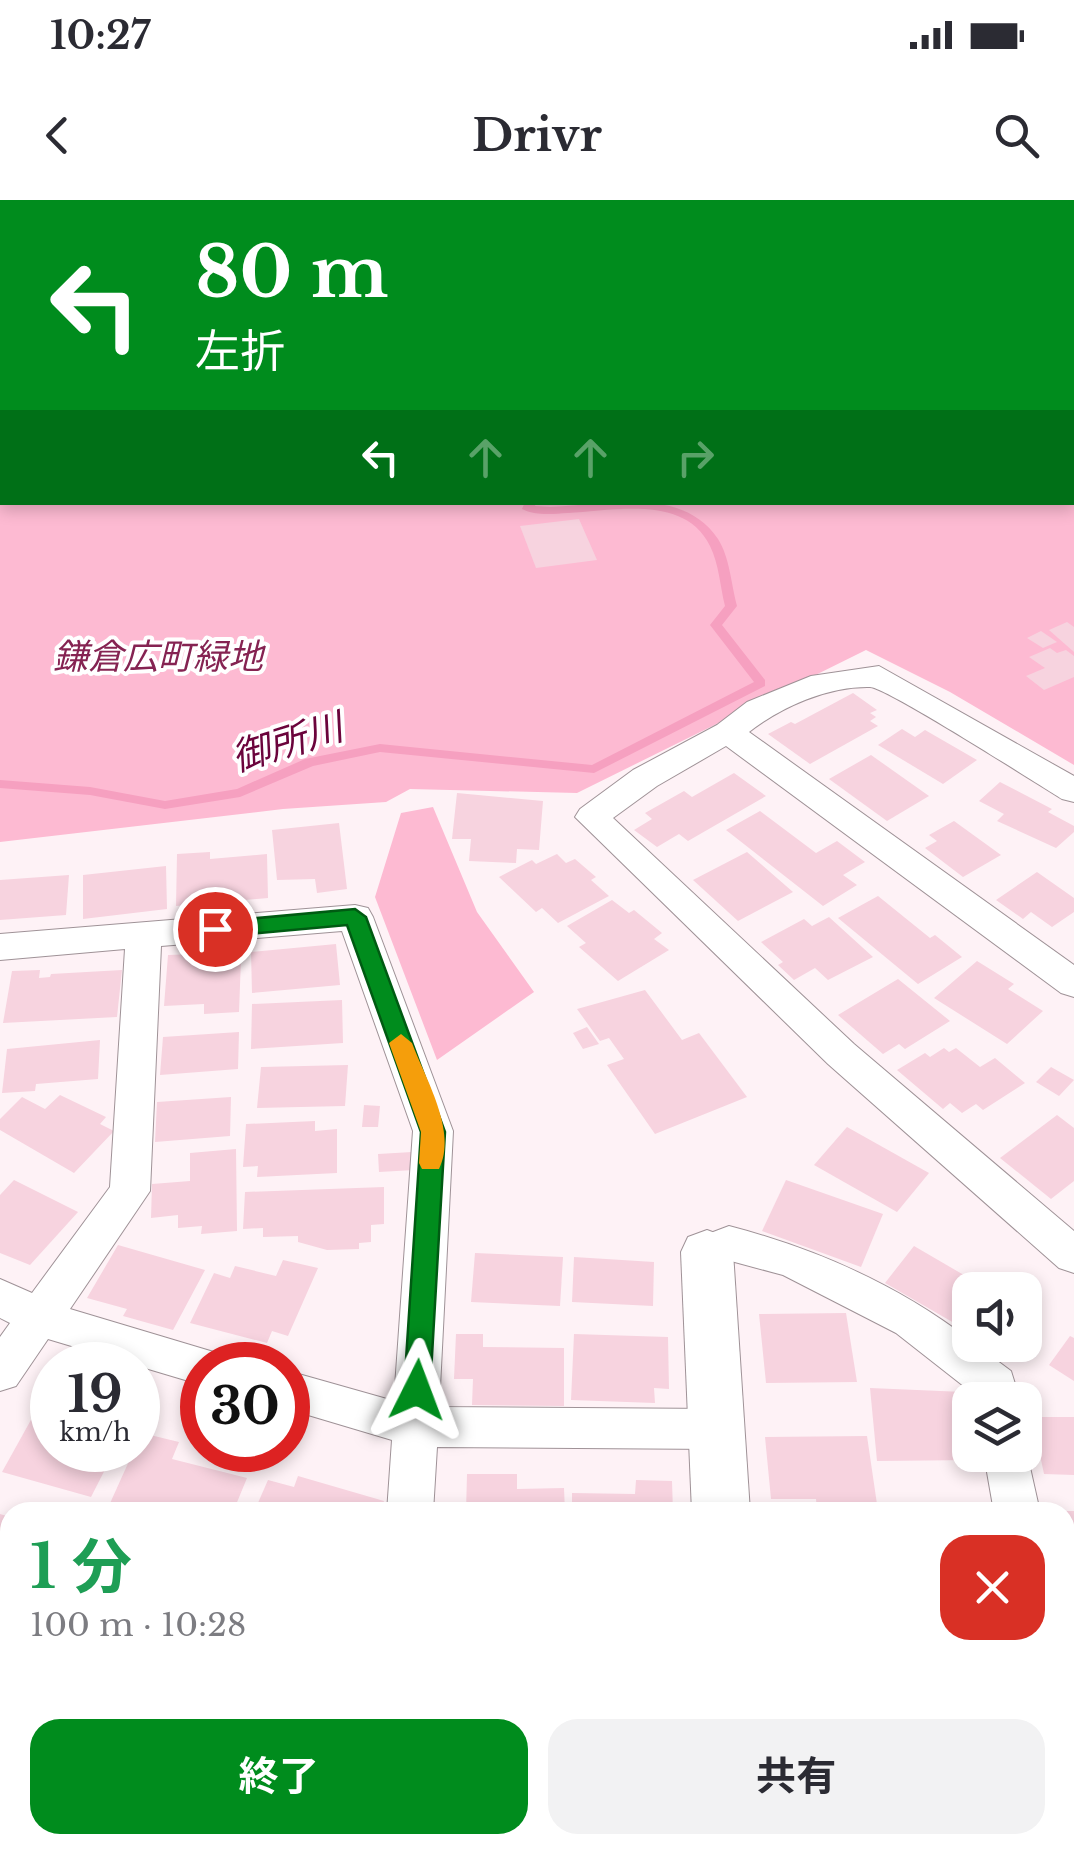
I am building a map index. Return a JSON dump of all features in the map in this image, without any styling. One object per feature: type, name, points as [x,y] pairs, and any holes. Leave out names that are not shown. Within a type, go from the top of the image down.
[{"type":"street","points":[[1074,790],[879,676],[822,683],[758,709],[728,732],[645,778],[592,817],[841,1054],[1074,1256]]},
{"type":"street","points":[[728,732],[1074,984]]},
{"type":"street","points":[[0,946],[355,917],[433,1132],[411,1502]]},
{"type":"street","points":[[0,1372],[130,1191],[144,936]]},
{"type":"street","points":[[720,1502],[706,1252],[729,1243],[793,1260],[911,1320],[992,1382]]},
{"type":"street","points":[[0,1296],[39,1318],[180,1360]]},
{"type":"street","points":[[310,1396],[415,1427],[716,1429]]},
{"type":"street","points":[[1011,1472],[1015,1502]]},
{"type":"green space","name":"鎌倉広町緑地","points":[[0,505],[1074,505],[1074,765],[950,692],[866,650],[577,793],[410,789],[386,802],[283,809],[0,842]]},
{"type":"green space","points":[[433,807],[477,912],[534,992],[437,1060],[375,897],[401,813]]},
{"type":"building","points":[[579,519],[597,560],[536,568],[520,526]]},
{"type":"building","points":[[1067,622],[1074,627],[1074,652],[1049,630]]},
{"type":"building","points":[[1041,631],[1057,642],[1043,648],[1027,638]]},
{"type":"building","points":[[1050,648],[1057,653],[1066,650],[1074,656],[1074,677],[1044,690],[1026,676],[1045,668],[1029,657]]},
{"type":"building","points":[[853,693],[877,710],[870,713],[876,717],[870,721],[878,726],[810,764],[768,734],[791,722],[795,724]]},
{"type":"building","points":[[902,729],[915,737],[925,730],[977,760],[943,784],[878,745]]},
{"type":"building","points":[[871,755],[929,796],[887,821],[829,779]]},
{"type":"building","points":[[734,773],[766,796],[688,841],[679,834],[657,847],[634,830],[652,819],[645,813],[684,791],[692,797]]},
{"type":"building","points":[[1000,782],[1052,809],[1048,812],[1074,826],[1074,832],[1056,848],[997,821],[1004,814],[979,801]]},
{"type":"building","points":[[457,793],[543,801],[539,850],[517,849],[516,863],[469,861],[471,839],[452,839]]},
{"type":"building","points":[[760,811],[816,853],[837,841],[865,862],[843,875],[857,885],[823,906],[726,830]]},
{"type":"building","points":[[954,821],[1001,855],[963,877],[925,848],[937,841],[929,835]]},
{"type":"building","points":[[339,823],[347,889],[317,893],[315,879],[277,880],[272,830]]},
{"type":"building","points":[[210,852],[210,859],[267,854],[268,898],[176,906],[177,854]]},
{"type":"building","points":[[747,852],[793,892],[738,921],[693,880]]},
{"type":"building","points":[[557,854],[566,863],[575,859],[596,877],[591,880],[609,896],[558,923],[542,908],[536,912],[499,877],[532,860],[536,864]]},
{"type":"building","points":[[166,866],[167,909],[83,919],[83,875]]},
{"type":"building","points":[[1037,872],[1074,898],[1074,912],[1052,927],[1031,912],[1023,919],[996,900]]},
{"type":"building","points":[[69,875],[66,915],[0,920],[0,880]]},
{"type":"building","points":[[878,896],[930,938],[935,935],[962,957],[918,984],[838,918]]},
{"type":"building","points":[[612,900],[629,913],[634,910],[662,933],[654,939],[669,950],[618,981],[579,947],[586,943],[567,926]]},
{"type":"building","points":[[829,917],[873,957],[828,980],[815,968],[794,980],[778,965],[783,962],[761,942],[804,919],[812,926]]},
{"type":"building","points":[[336,944],[340,985],[252,993],[251,952]]},
{"type":"building","points":[[197,954],[197,961],[241,959],[239,1012],[204,1014],[204,1004],[164,1006],[168,955]]},
{"type":"building","points":[[977,961],[1014,984],[1008,989],[1043,1011],[1007,1044],[934,998]]},
{"type":"building","points":[[40,970],[39,978],[122,970],[117,1017],[3,1023],[12,971]]},
{"type":"building","points":[[898,979],[950,1021],[905,1049],[899,1044],[883,1054],[838,1015]]},
{"type":"building","points":[[645,990],[682,1040],[699,1033],[747,1097],[655,1134],[607,1065],[624,1059],[609,1038],[600,1041],[577,1009]]},
{"type":"building","points":[[342,1000],[343,1043],[251,1049],[252,1004]]},
{"type":"building","points":[[587,1027],[599,1044],[583,1049],[573,1033]]},
{"type":"building","points":[[239,1032],[238,1069],[160,1075],[163,1037]]},
{"type":"building","points":[[100,1040],[98,1079],[36,1084],[35,1091],[2,1093],[7,1049]]},
{"type":"building","points":[[944,1048],[949,1052],[956,1048],[980,1067],[995,1058],[1025,1083],[983,1110],[976,1104],[962,1113],[950,1103],[943,1109],[897,1070],[925,1053],[930,1057]]},
{"type":"building","points":[[348,1065],[345,1106],[257,1108],[261,1067]]},
{"type":"building","points":[[1051,1067],[1074,1080],[1059,1096],[1036,1082]]},
{"type":"building","points":[[60,1095],[106,1117],[100,1124],[114,1131],[74,1173],[0,1130],[0,1119],[22,1097],[45,1109]]},
{"type":"building","points":[[231,1097],[230,1136],[155,1142],[157,1102]]},
{"type":"building","points":[[364,1105],[380,1106],[378,1127],[362,1127]]},
{"type":"building","points":[[1057,1115],[1074,1128],[1074,1181],[1051,1199],[1000,1158]]},
{"type":"building","points":[[315,1121],[315,1131],[337,1129],[337,1173],[257,1177],[258,1166],[243,1167],[246,1124]]},
{"type":"building","points":[[847,1127],[929,1173],[897,1212],[814,1165]]},
{"type":"building","points":[[236,1149],[237,1231],[201,1234],[202,1226],[178,1228],[178,1215],[151,1218],[152,1184],[190,1181],[190,1153]]},
{"type":"building","points":[[412,1152],[414,1170],[379,1172],[378,1154]]},
{"type":"building","points":[[14,1180],[78,1212],[30,1265],[0,1253],[0,1195]]},
{"type":"building","points":[[786,1180],[883,1214],[861,1267],[762,1231]]},
{"type":"building","points":[[384,1187],[384,1224],[371,1225],[371,1242],[359,1243],[359,1249],[327,1250],[298,1242],[298,1236],[263,1237],[263,1228],[243,1229],[245,1192]]},
{"type":"building","points":[[118,1245],[205,1270],[173,1330],[123,1316],[127,1309],[87,1298]]},
{"type":"building","points":[[914,1246],[959,1272],[952,1272],[952,1322],[885,1283]]},
{"type":"building","points":[[475,1253],[563,1257],[560,1306],[471,1302]]},
{"type":"building","points":[[574,1257],[654,1262],[653,1306],[572,1302]]},
{"type":"building","points":[[283,1260],[318,1268],[288,1336],[272,1331],[267,1342],[263,1342],[190,1323],[214,1273],[230,1278],[235,1266],[276,1276]]},
{"type":"building","points":[[846,1313],[857,1382],[766,1383],[759,1314]]},
{"type":"building","points":[[456,1334],[483,1334],[483,1347],[564,1348],[564,1406],[472,1405],[473,1379],[454,1379]]},
{"type":"building","points":[[574,1334],[668,1337],[669,1389],[654,1388],[655,1403],[571,1400]]},
{"type":"building","points":[[1070,1336],[1074,1338],[1074,1381],[1049,1365]]},
{"type":"building","points":[[870,1388],[952,1391],[952,1460],[877,1461]]},
{"type":"building","points":[[1042,1417],[1074,1417],[1074,1475],[1044,1474]]},
{"type":"building","points":[[30,1422],[30,1472],[104,1472],[91,1497],[2,1472]]},
{"type":"building","points":[[867,1436],[877,1502],[771,1499],[765,1437]]},
{"type":"building","points":[[160,1437],[179,1442],[172,1459],[180,1461],[180,1472],[223,1472],[247,1478],[237,1502],[111,1502],[124,1472],[160,1472]]},
{"type":"building","points":[[467,1474],[517,1474],[517,1489],[564,1488],[565,1502],[466,1502]]},
{"type":"building","points":[[298,1476],[384,1501],[258,1502],[268,1480],[294,1487]]},
{"type":"building","points":[[636,1480],[672,1481],[673,1502],[572,1502],[572,1493],[635,1494]]},
{"type":"waterway","name":"御所川","points":[[0,784],[90,791],[165,805],[240,793],[310,762],[380,748],[594,769],[761,683],[716,625],[731,606],[716,546],[696,521],[653,506],[550,510],[528,509],[530,505]]},
{"type":"slow traffic","points":[[401,1043],[433,1132],[431,1163]]},
{"type":"route","points":[[215,929],[355,917],[433,1132],[417,1390]]}]
